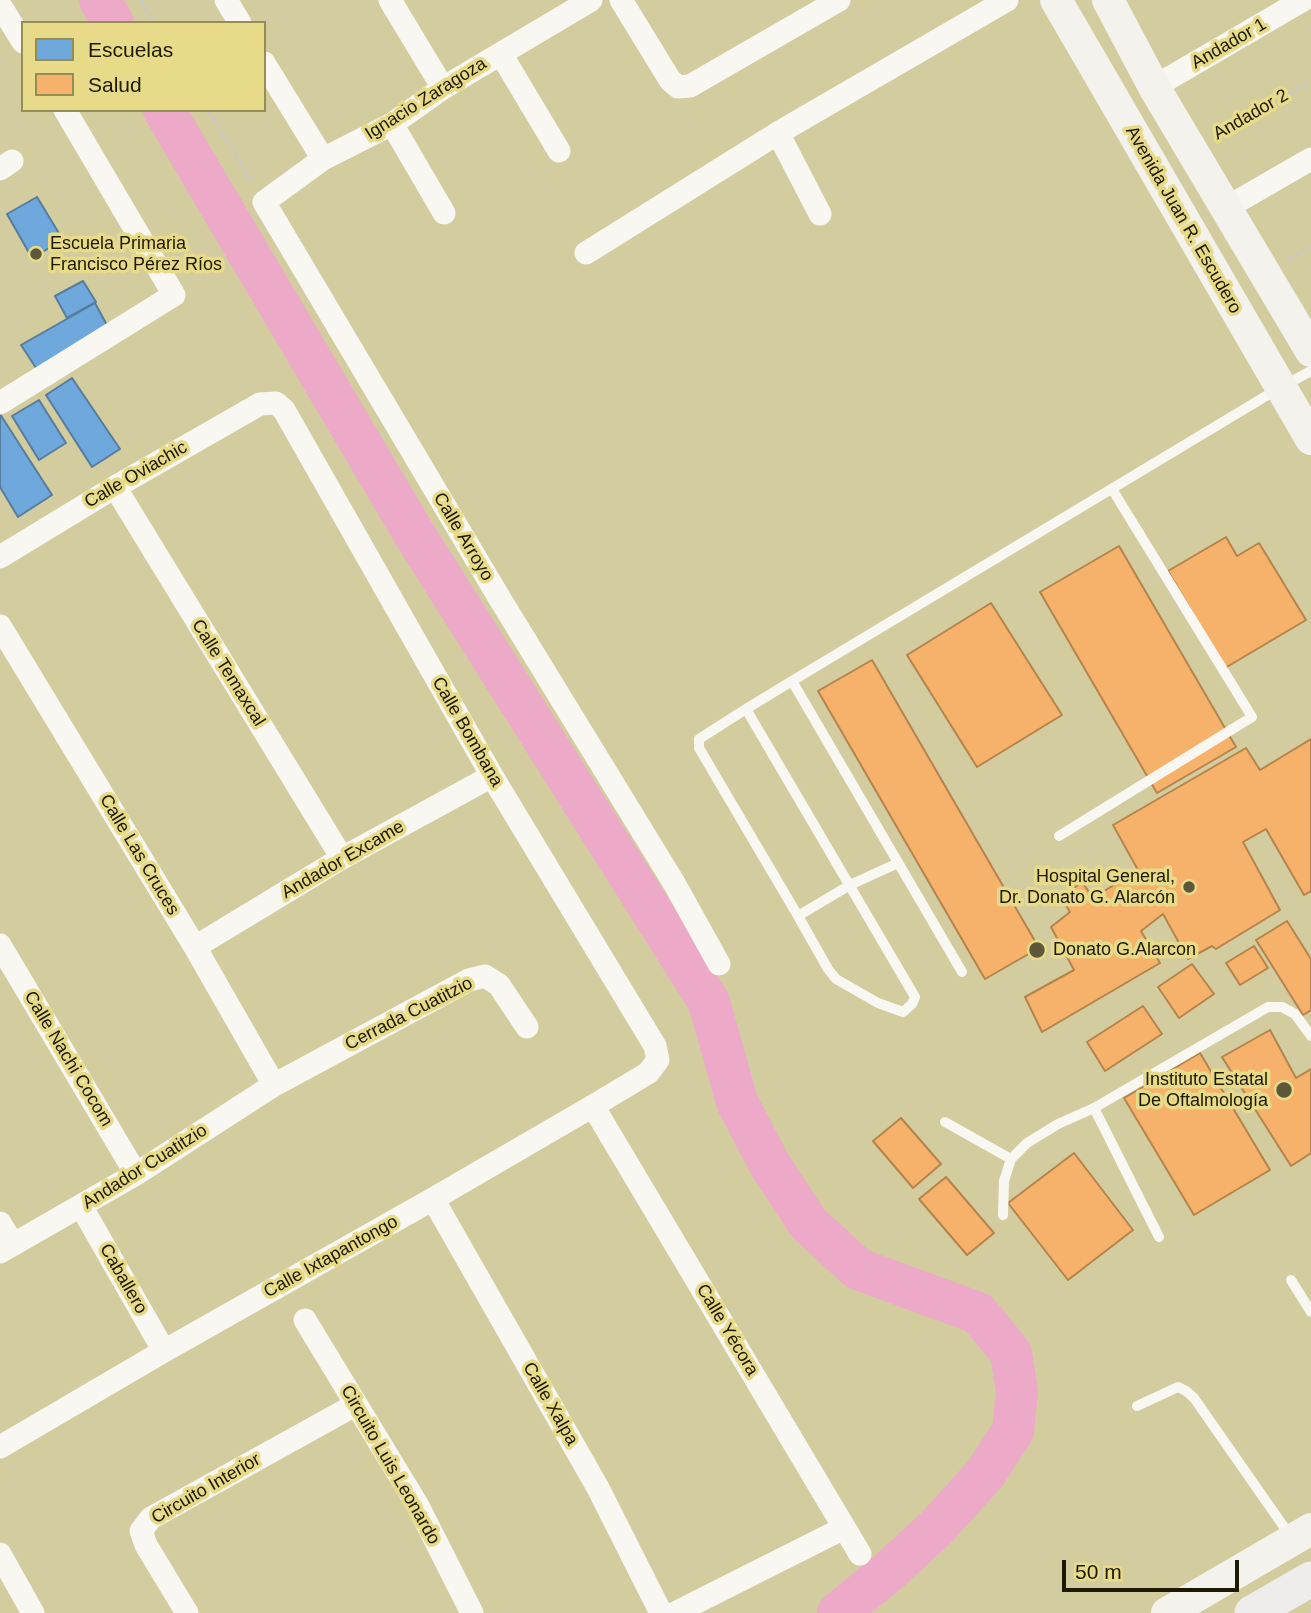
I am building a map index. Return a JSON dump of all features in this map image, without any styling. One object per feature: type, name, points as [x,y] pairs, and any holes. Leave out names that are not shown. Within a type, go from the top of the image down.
[{"type":"main road","points":[[1063,13],[1109,1],[1154,87],[1307,337]]},
{"type":"main road","name":"Avenida Juan R. Escudero","points":[[1063,13],[1311,439]]},
{"type":"main road","points":[[1155,171],[1192,150]]},
{"type":"main road","points":[[1167,1613],[1302,1534]]},
{"type":"main road","points":[[1252,1613],[1311,1578]]},
{"type":"street","points":[[226,0],[239,21]]},
{"type":"street","points":[[390,0],[443,88]]},
{"type":"street","name":"Ignacio Zaragoza","points":[[264,202],[323,159],[391,124],[443,88],[500,54],[559,8],[591,0]]},
{"type":"street","points":[[621,0],[670,80],[678,87],[690,86],[839,0]]},
{"type":"street","points":[[586,253],[778,133],[1007,0]]},
{"type":"street","name":"Andador 1","points":[[1154,87],[1303,0]]},
{"type":"street","points":[[0,5],[21,39]]},
{"type":"street","points":[[500,54],[559,151]]},
{"type":"street","points":[[266,65],[323,159]]},
{"type":"street","points":[[0,403],[174,295],[66,112]]},
{"type":"street","points":[[391,124],[444,213]]},
{"type":"street","points":[[778,133],[820,214]]},
{"type":"street","points":[[1226,208],[1311,159]]},
{"type":"street","name":"Calle Arroyo","points":[[264,202],[500,599],[674,883],[719,964]]},
{"type":"street","name":"Calle Oviachic","points":[[0,557],[260,404],[276,403]]},
{"type":"street","name":"Calle Bombana","points":[[276,403],[284,410],[492,776],[656,1046],[658,1060]]},
{"type":"street","name":"Calle Temaxcal","points":[[115,487],[342,858]]},
{"type":"street","name":"Calle Las Cruces","points":[[0,626],[195,947],[274,1086]]},
{"type":"street","name":"Andador Excame","points":[[195,947],[342,858],[492,776]]},
{"type":"street","name":"Calle Nachi Cocom","points":[[0,945],[136,1174]]},
{"type":"street","name":"Cerrada Cuatitzio","points":[[274,1086],[469,980],[485,976],[499,985],[527,1027]]},
{"type":"street","name":"Calle Ixtapantongo","points":[[0,1447],[593,1107],[648,1073],[658,1060]]},
{"type":"street","name":"Andador Cuatitzio","points":[[7,1248],[136,1174],[274,1086]]},
{"type":"street","name":"Calle Yécora","points":[[593,1107],[860,1555]]},
{"type":"street","name":"Calle Xalpa","points":[[433,1199],[598,1488],[661,1613]]},
{"type":"street","name":"Caballero","points":[[81,1206],[164,1351]]},
{"type":"street","points":[[0,1223],[7,1248]]},
{"type":"street","name":"Circuito Luis Leonardo","points":[[304,1320],[418,1506],[472,1613]]},
{"type":"street","name":"Circuito Interior","points":[[187,1613],[146,1545],[141,1531],[150,1518],[355,1405]]},
{"type":"street","points":[[676,1613],[844,1528]]},
{"type":"street","points":[[0,1554],[33,1613]]},
{"type":"lane","points":[[746,709],[915,997],[903,1012],[878,1003],[836,979],[828,969],[699,748],[699,739],[746,709],[792,681],[1311,371]]},
{"type":"lane","points":[[1059,836],[1252,717],[1112,489]]},
{"type":"lane","points":[[792,681],[962,972]]},
{"type":"lane","points":[[799,916],[850,885],[898,863]]},
{"type":"lane","points":[[1003,1215],[1004,1181],[1011,1159],[1027,1143],[1048,1130],[1094,1108],[1268,1007],[1282,1007],[1296,1014],[1311,1037]]},
{"type":"lane","points":[[1094,1108],[1159,1237]]},
{"type":"lane","points":[[945,1122],[1011,1159]]},
{"type":"lane","points":[[1291,1280],[1311,1312]]},
{"type":"lane","points":[[1137,1406],[1178,1387],[1186,1391],[1302,1534]]},
{"type":"path","points":[[140,0],[153,21]]},
{"type":"path","name":"Andador 2","points":[[1192,150],[1311,81]]},
{"type":"path","points":[[209,112],[264,202]]},
{"type":"building: Escuelas","points":[[37,197],[63,240],[32,258],[7,214]]},
{"type":"building: Escuelas","points":[[83,281],[96,302],[67,318],[55,296]]},
{"type":"building: Escuelas","points":[[95,303],[109,329],[38,371],[21,345]]},
{"type":"building: Escuelas","points":[[72,378],[120,449],[92,467],[46,395]]},
{"type":"building: Escuelas","points":[[39,400],[66,443],[39,460],[12,416]]},
{"type":"building: Escuelas","points":[[0,414],[52,495],[18,517],[0,487]]},
{"type":"building: Salud","points":[[1226,537],[1237,556],[1259,543],[1306,620],[1225,668],[1168,571]]},
{"type":"building: Salud","points":[[1119,546],[1236,747],[1157,793],[1040,592]]},
{"type":"building: Salud","points":[[991,603],[1062,715],[977,767],[907,655]]},
{"type":"building: Salud","points":[[872,660],[1039,948],[985,979],[818,691]]},
{"type":"building: Salud","name":"Hospital General, Dr. Donato G. Alarcón","points":[[1311,739],[1311,891],[1304,895],[1266,829],[1243,842],[1280,910],[1216,949],[1212,946],[1188,959],[1163,914],[1141,931],[1160,963],[1042,1032],[1025,997],[1074,970],[1051,927],[1070,912],[1061,897],[1082,882],[1093,898],[1138,870],[1113,825],[1246,748],[1260,770]]},
{"type":"building: Salud","points":[[1287,921],[1311,959],[1311,1010],[1303,1015],[1256,940]]},
{"type":"building: Salud","points":[[1254,946],[1268,968],[1240,985],[1226,963]]},
{"type":"building: Salud","points":[[1192,964],[1214,994],[1179,1018],[1158,987]]},
{"type":"building: Salud","points":[[1143,1006],[1162,1034],[1105,1071],[1087,1042]]},
{"type":"building: Salud","points":[[1270,1030],[1296,1078],[1311,1069],[1311,1153],[1291,1166],[1222,1057]]},
{"type":"building: Salud","points":[[1200,1053],[1270,1170],[1194,1215],[1124,1098]]},
{"type":"building: Salud","points":[[901,1118],[941,1164],[913,1188],[873,1141]]},
{"type":"building: Salud","points":[[1074,1153],[1133,1230],[1068,1280],[1008,1203]]},
{"type":"building: Salud","points":[[946,1177],[994,1233],[967,1255],[919,1199]]},
{"type":"waterway","points":[[100,0],[112,21]]},
{"type":"waterway","points":[[165,112],[413,532],[709,1002],[737,1102],[770,1165],[808,1223],[858,1269],[978,1313],[1011,1353],[1017,1392],[1013,1431],[985,1474],[936,1528],[838,1613]]},
{"type":"place","name":"Escuela Primaria Francisco Pérez Ríos","points":[[36,254]]},
{"type":"place","name":"Hospital General, Dr. Donato G. Alarcón","points":[[1189,887]]},
{"type":"place","name":"Donato G.Alarcon","points":[[1037,950]]},
{"type":"place","name":"Instituto Estatal De Oftalmología","points":[[1284,1090]]}]
